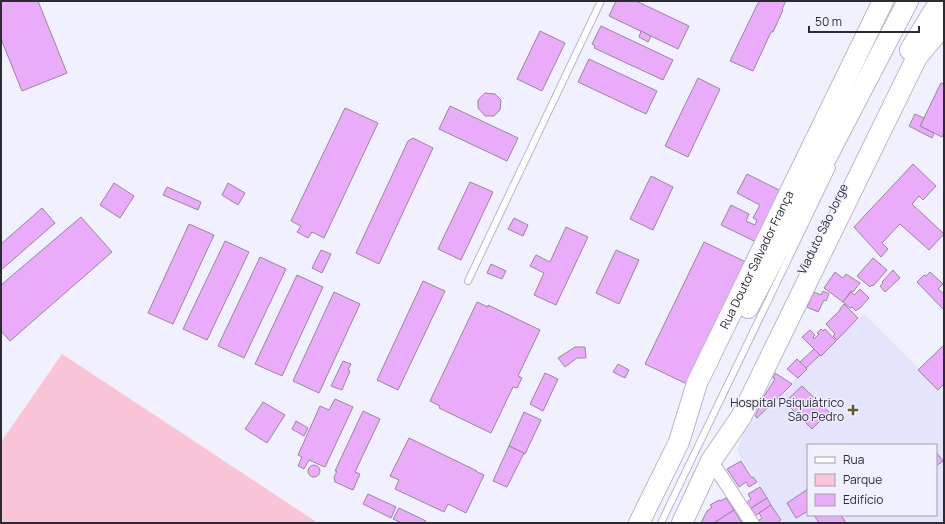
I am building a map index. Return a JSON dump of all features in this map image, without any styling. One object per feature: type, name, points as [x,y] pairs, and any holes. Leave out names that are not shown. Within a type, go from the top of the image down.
[{"type":"main road","name":"Rua Doutor Salvador França","points":[[682,523],[695,452],[697,383],[883,1]]},
{"type":"main road","name":"Viaduto São Jorge","points":[[695,452],[734,413],[908,53],[940,1]]},
{"type":"main road","points":[[695,452],[704,394],[909,6]]},
{"type":"main road","name":"Rua Doutor Salvador França","points":[[639,523],[695,452],[741,417],[917,57],[944,25]]},
{"type":"street","points":[[695,452],[752,523]]},
{"type":"lane","points":[[468,281],[601,1]]},
{"type":"lane","points":[[878,72],[909,6]]},
{"type":"lane","name":"Viaduto São Jorge","points":[[695,452],[833,166]]},
{"type":"lane","points":[[661,523],[695,452]]},
{"type":"shaded area","name":"Hospital Psiquiátrico São Pedro","points":[[864,314],[944,394],[944,523],[783,523],[737,451],[746,425]]},
{"type":"green space","points":[[62,354],[318,523],[1,523],[1,442]]},
{"type":"building","points":[[1,1],[38,1],[67,73],[22,91],[1,39]]},
{"type":"building","points":[[616,1],[636,1],[689,26],[678,49],[609,16]]},
{"type":"building","points":[[759,1],[786,1],[773,32],[771,32],[753,71],[730,61]]},
{"type":"building","points":[[601,26],[673,60],[663,80],[594,48],[595,46],[592,44]]},
{"type":"building","points":[[540,31],[565,43],[542,91],[517,79]]},
{"type":"building","points":[[641,31],[651,36],[648,42],[639,37]]},
{"type":"building","points":[[589,59],[657,91],[646,114],[578,82]]},
{"type":"building","points":[[698,78],[720,89],[688,157],[665,146]]},
{"type":"building","points":[[941,83],[944,84],[944,133],[942,137],[920,126]]},
{"type":"building","points":[[485,93],[495,94],[501,100],[500,110],[494,116],[485,116],[478,108],[478,100]]},
{"type":"building","points":[[450,106],[518,138],[507,161],[439,129]]},
{"type":"building","points":[[345,108],[378,123],[324,238],[312,232],[308,238],[297,232],[301,226],[291,221]]},
{"type":"building","points":[[915,114],[924,118],[920,126],[934,133],[932,138],[909,126]]},
{"type":"building","points":[[413,138],[433,148],[379,264],[356,253],[408,141]]},
{"type":"building","points":[[913,164],[936,186],[923,200],[919,196],[912,204],[944,234],[929,250],[900,224],[882,243],[888,249],[881,257],[854,227]]},
{"type":"building","points":[[747,174],[781,191],[756,242],[721,225],[731,205],[749,214],[746,221],[755,225],[757,220],[753,218],[760,205],[737,193]]},
{"type":"building","points":[[651,176],[673,187],[653,230],[630,219]]},
{"type":"building","points":[[470,182],[493,192],[461,260],[438,249]]},
{"type":"building","points":[[114,183],[134,196],[120,218],[100,205]]},
{"type":"building","points":[[228,183],[245,193],[238,205],[222,195]]},
{"type":"building","points":[[167,187],[201,202],[198,210],[163,195]]},
{"type":"building","points":[[42,208],[55,223],[1,270],[1,244]]},
{"type":"building","points":[[81,217],[112,252],[10,341],[1,331],[1,285]]},
{"type":"building","points":[[514,218],[528,225],[523,236],[508,229]]},
{"type":"building","points":[[189,224],[214,235],[173,324],[148,313]]},
{"type":"building","points":[[566,227],[588,237],[556,305],[534,295],[544,273],[530,266],[536,255],[550,262]]},
{"type":"building","points":[[225,241],[249,252],[207,340],[183,329]]},
{"type":"building","points":[[704,242],[748,263],[689,385],[645,364]]},
{"type":"building","points":[[321,250],[331,254],[322,273],[312,268]]},
{"type":"building","points":[[616,250],[639,260],[619,304],[596,293]]},
{"type":"building","points":[[260,257],[286,269],[244,358],[218,346]]},
{"type":"building","points":[[873,258],[887,270],[873,286],[872,285],[870,287],[857,276]]},
{"type":"building","points":[[491,264],[506,271],[502,279],[487,273]]},
{"type":"building","points":[[893,270],[900,278],[885,292],[880,286]]},
{"type":"building","points":[[835,272],[843,278],[846,274],[860,283],[853,292],[851,291],[843,302],[824,288]]},
{"type":"building","points":[[930,272],[943,284],[938,289],[944,294],[944,310],[917,282],[924,275],[926,276]]},
{"type":"building","points":[[297,275],[323,287],[282,376],[255,364]]},
{"type":"building","points":[[423,281],[445,291],[398,390],[377,380]]},
{"type":"building","points":[[860,289],[869,298],[856,311],[843,302],[851,292],[854,295]]},
{"type":"building","points":[[823,291],[829,294],[818,312],[807,307],[814,292],[821,295]]},
{"type":"building","points":[[334,292],[360,304],[319,393],[293,381]]},
{"type":"building","points":[[477,302],[488,307],[488,305],[540,330],[518,376],[522,378],[517,388],[513,387],[491,433],[439,408],[440,406],[430,401]]},
{"type":"building","points":[[844,304],[858,318],[837,340],[833,336],[835,334],[826,324]]},
{"type":"building","points":[[821,329],[823,331],[825,329],[836,341],[821,356],[802,337],[810,330],[815,335],[813,337],[814,339],[819,334],[817,333]]},
{"type":"building","points":[[944,345],[944,384],[938,390],[918,370]]},
{"type":"building","points":[[575,347],[585,347],[586,358],[577,358],[565,367],[558,358]]},
{"type":"building","points":[[814,349],[820,355],[806,368],[800,362]]},
{"type":"building","points":[[797,359],[807,369],[798,378],[787,369]]},
{"type":"building","points":[[343,361],[351,364],[348,370],[350,371],[342,390],[331,386]]},
{"type":"building","points":[[618,364],[629,370],[625,378],[613,372]]},
{"type":"building","points":[[545,373],[558,379],[543,411],[530,404]]},
{"type":"building","points":[[775,373],[792,384],[757,418],[755,416],[761,401],[775,379],[773,378]]},
{"type":"building","points":[[802,386],[829,412],[812,429],[785,402]]},
{"type":"building","points":[[335,399],[353,407],[325,467],[309,460],[304,469],[298,466],[302,457],[298,455],[320,406],[329,410]]},
{"type":"building","points":[[263,402],[285,415],[267,443],[245,429]]},
{"type":"building","points":[[363,411],[380,419],[355,472],[360,474],[353,490],[335,482],[334,477],[337,471],[335,471]]},
{"type":"building","points":[[524,412],[541,420],[525,454],[509,446]]},
{"type":"building","points":[[296,421],[308,428],[304,436],[292,429]]},
{"type":"building","points":[[409,438],[484,475],[466,513],[448,504],[444,512],[395,489],[399,480],[390,476]]},
{"type":"building","points":[[509,446],[524,453],[507,487],[493,481]]},
{"type":"building","points":[[937,453],[943,461],[937,465]]},
{"type":"building","points":[[741,461],[751,477],[753,477],[757,482],[749,487],[746,482],[739,487],[727,469]]},
{"type":"building","points":[[312,465],[316,465],[320,471],[316,477],[312,477],[308,473],[308,469]]},
{"type":"building","points":[[760,487],[767,498],[750,509],[746,503],[751,499],[748,494]]},
{"type":"building","points":[[807,490],[807,512],[796,518],[787,503]]},
{"type":"building","points":[[368,494],[396,507],[391,518],[363,504]]},
{"type":"building","points":[[726,498],[734,510],[714,523],[701,523],[707,511],[712,507],[710,505]]},
{"type":"building","points":[[767,498],[771,505],[755,516],[750,509]]},
{"type":"building","points":[[771,505],[781,520],[777,523],[760,523],[758,521],[762,518],[759,513]]},
{"type":"building","points":[[399,508],[426,521],[425,523],[402,523],[393,519]]},
{"type":"building","points":[[734,510],[742,523],[714,523]]},
{"type":"building","points":[[815,516],[842,516],[846,523],[819,523]]},
{"type":"place","name":"Hospital Psiquiátrico São Pedro","points":[[853,410]]}]
